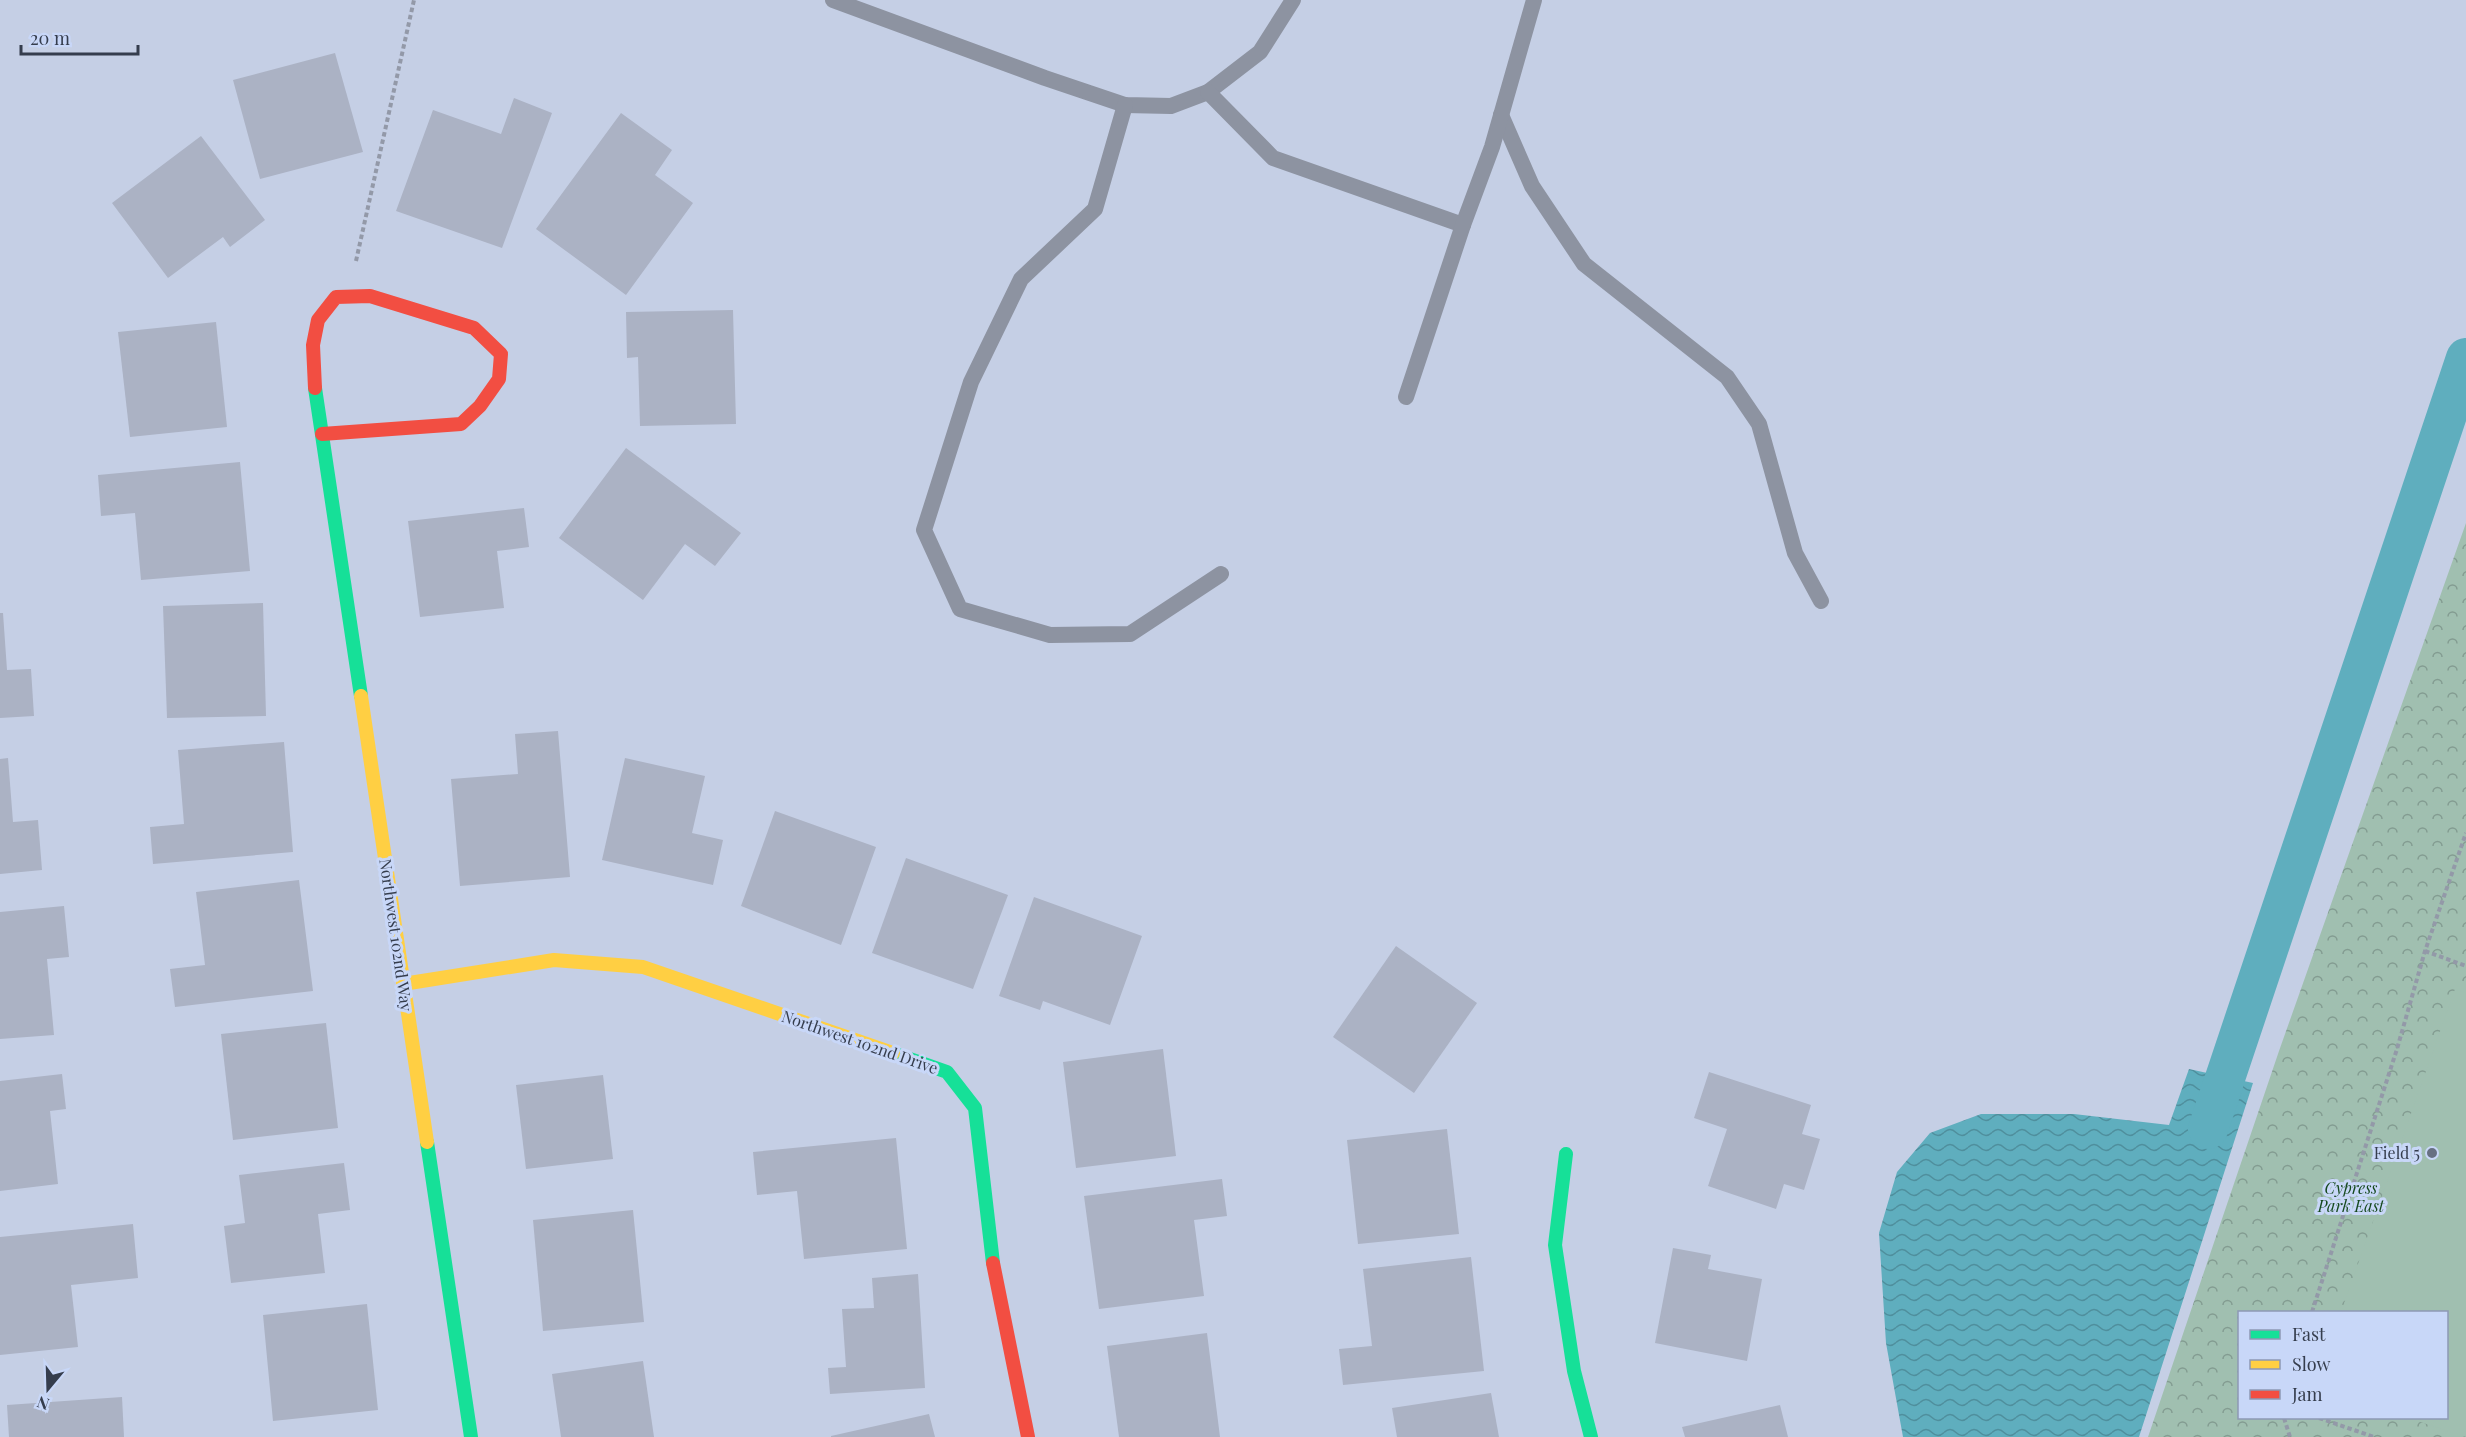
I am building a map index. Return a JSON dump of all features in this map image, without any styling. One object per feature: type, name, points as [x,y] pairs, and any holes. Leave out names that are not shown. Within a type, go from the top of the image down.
[{"type":"street","points":[[322,434],[461,424],[480,406],[499,379],[501,354],[474,328],[370,296],[348,297]]},
{"type":"street","name":"Northwest 102nd Way","points":[[348,297],[336,297],[318,320],[313,345],[313,374],[471,1437]]},
{"type":"street","name":"Northwest 102nd Drive","points":[[403,984],[554,960],[643,967],[948,1072],[975,1108],[995,1279],[1028,1437]]},
{"type":"street","points":[[1566,1154],[1555,1245],[1574,1371],[1590,1437]]},
{"type":"lane","points":[[833,0],[1125,105],[1171,106],[1208,92],[1260,52],[1293,0]]},
{"type":"lane","points":[[1406,397],[1501,115],[1534,0]]},
{"type":"lane","points":[[1208,92],[1273,158],[1463,225]]},
{"type":"lane","points":[[1125,105],[1095,209],[1021,279],[971,382],[924,530],[960,609],[1050,634],[1130,634],[1221,574]]},
{"type":"lane","points":[[1501,115],[1532,186],[1584,264],[1727,377],[1759,424],[1795,553],[1821,601]]},
{"type":"path","points":[[348,297],[414,0]]},
{"type":"path","points":[[2312,1311],[2397,1049],[2425,951],[2466,833]]},
{"type":"path","points":[[2425,951],[2466,966]]},
{"type":"path","points":[[2284,1419],[2290,1437]]},
{"type":"path","points":[[2322,1419],[2373,1437]]},
{"type":"green space","name":"Cypress Park East","points":[[2466,523],[2466,1437],[2148,1437],[2279,1051]]},
{"type":"green space","name":"Field 5","points":[[2455,989],[2466,993],[2466,1437],[2411,1419],[2448,1419],[2448,1311],[2341,1311]]},
{"type":"water","points":[[2189,1069],[2253,1083],[2139,1437],[1903,1437],[1886,1343],[1879,1233],[1897,1172],[1930,1133],[1981,1114],[2074,1114],[2169,1125]]},
{"type":"building","points":[[335,53],[363,152],[260,179],[233,80]]},
{"type":"building","points":[[514,98],[552,113],[502,248],[396,211],[433,110],[501,134]]},
{"type":"building","points":[[621,113],[672,150],[655,175],[693,203],[626,295],[536,229]]},
{"type":"building","points":[[201,136],[265,220],[230,247],[223,237],[168,278],[112,203]]},
{"type":"building","points":[[733,310],[736,424],[640,426],[638,357],[627,358],[626,312]]},
{"type":"building","points":[[216,322],[227,427],[130,437],[118,332]]},
{"type":"building","points":[[626,448],[741,533],[715,566],[685,544],[643,600],[559,538]]},
{"type":"building","points":[[240,462],[250,571],[141,580],[135,513],[101,516],[98,475]]},
{"type":"building","points":[[524,508],[529,547],[497,551],[504,608],[420,617],[408,521]]},
{"type":"building","points":[[263,603],[266,716],[167,718],[163,606]]},
{"type":"building","points":[[0,613],[3,613],[7,670],[31,669],[34,716],[0,718]]},
{"type":"building","points":[[558,731],[570,877],[460,886],[451,779],[518,774],[515,734]]},
{"type":"building","points":[[284,742],[293,852],[153,864],[150,827],[184,824],[178,750]]},
{"type":"building","points":[[8,758],[13,822],[38,820],[42,870],[0,874],[0,759]]},
{"type":"building","points":[[625,758],[705,776],[692,833],[723,840],[713,885],[602,860]]},
{"type":"building","points":[[775,811],[876,847],[841,945],[741,906]]},
{"type":"building","points":[[906,858],[1008,895],[973,989],[872,953]]},
{"type":"building","points":[[299,880],[313,991],[175,1007],[170,969],[205,965],[196,892]]},
{"type":"building","points":[[1034,897],[1142,936],[1110,1025],[1043,1001],[1040,1010],[999,996]]},
{"type":"building","points":[[64,906],[69,957],[47,959],[54,1035],[0,1039],[0,912]]},
{"type":"building","points":[[1396,946],[1477,1003],[1414,1093],[1333,1037]]},
{"type":"building","points":[[326,1023],[338,1128],[233,1140],[221,1034]]},
{"type":"building","points":[[1163,1049],[1176,1156],[1076,1168],[1063,1062]]},
{"type":"building","points":[[1709,1072],[1811,1105],[1802,1134],[1820,1139],[1804,1190],[1784,1184],[1776,1209],[1708,1186],[1727,1129],[1694,1118]]},
{"type":"building","points":[[62,1074],[66,1109],[50,1111],[58,1184],[0,1191],[0,1081]]},
{"type":"building","points":[[603,1075],[613,1159],[526,1169],[516,1085]]},
{"type":"building","points":[[1447,1129],[1459,1234],[1358,1244],[1347,1140]]},
{"type":"building","points":[[896,1138],[907,1249],[804,1259],[797,1191],[757,1195],[753,1152]]},
{"type":"building","points":[[344,1163],[350,1210],[318,1214],[325,1273],[231,1283],[224,1226],[245,1223],[239,1175]]},
{"type":"building","points":[[1222,1179],[1227,1216],[1194,1220],[1204,1296],[1099,1309],[1084,1196]]},
{"type":"building","points":[[633,1210],[644,1322],[543,1331],[533,1220]]},
{"type":"building","points":[[133,1224],[138,1278],[71,1285],[78,1347],[0,1355],[0,1237]]},
{"type":"building","points":[[1673,1248],[1711,1255],[1708,1269],[1762,1279],[1747,1361],[1655,1343]]},
{"type":"building","points":[[1471,1257],[1484,1371],[1343,1385],[1339,1349],[1372,1346],[1363,1269]]},
{"type":"building","points":[[918,1274],[925,1388],[830,1394],[828,1368],[846,1367],[842,1309],[874,1308],[872,1278]]},
{"type":"building","points":[[367,1304],[378,1410],[273,1421],[263,1315]]},
{"type":"building","points":[[1207,1333],[1220,1437],[1119,1437],[1107,1346]]},
{"type":"building","points":[[643,1361],[654,1437],[561,1437],[552,1374]]},
{"type":"building","points":[[1491,1393],[1499,1437],[1397,1437],[1392,1408]]},
{"type":"building","points":[[122,1397],[124,1437],[9,1437],[7,1405]]},
{"type":"building","points":[[1780,1405],[1788,1437],[1685,1437],[1682,1427]]},
{"type":"building","points":[[929,1414],[935,1437],[831,1437],[831,1436]]},
{"type":"waterway","points":[[2208,1129],[2466,358]]},
{"type":"traffic: fast","points":[[315,388],[361,696]]},
{"type":"traffic: fast","points":[[893,1053],[947,1072],[975,1108],[993,1263]]},
{"type":"traffic: fast","points":[[427,1142],[471,1437]]},
{"type":"traffic: fast","points":[[1566,1154],[1555,1245],[1574,1371],[1591,1437]]},
{"type":"traffic: slow","points":[[361,696],[427,1142]]},
{"type":"traffic: slow","points":[[403,984],[554,960],[643,967],[893,1053]]},
{"type":"traffic: jam","points":[[315,388],[313,345],[318,320],[336,297],[370,296],[474,328],[501,354],[499,379],[480,406],[461,424],[322,434]]},
{"type":"traffic: jam","points":[[993,1263],[1028,1437]]},
{"type":"place","name":"Field 5","points":[[2432,1153]]}]
